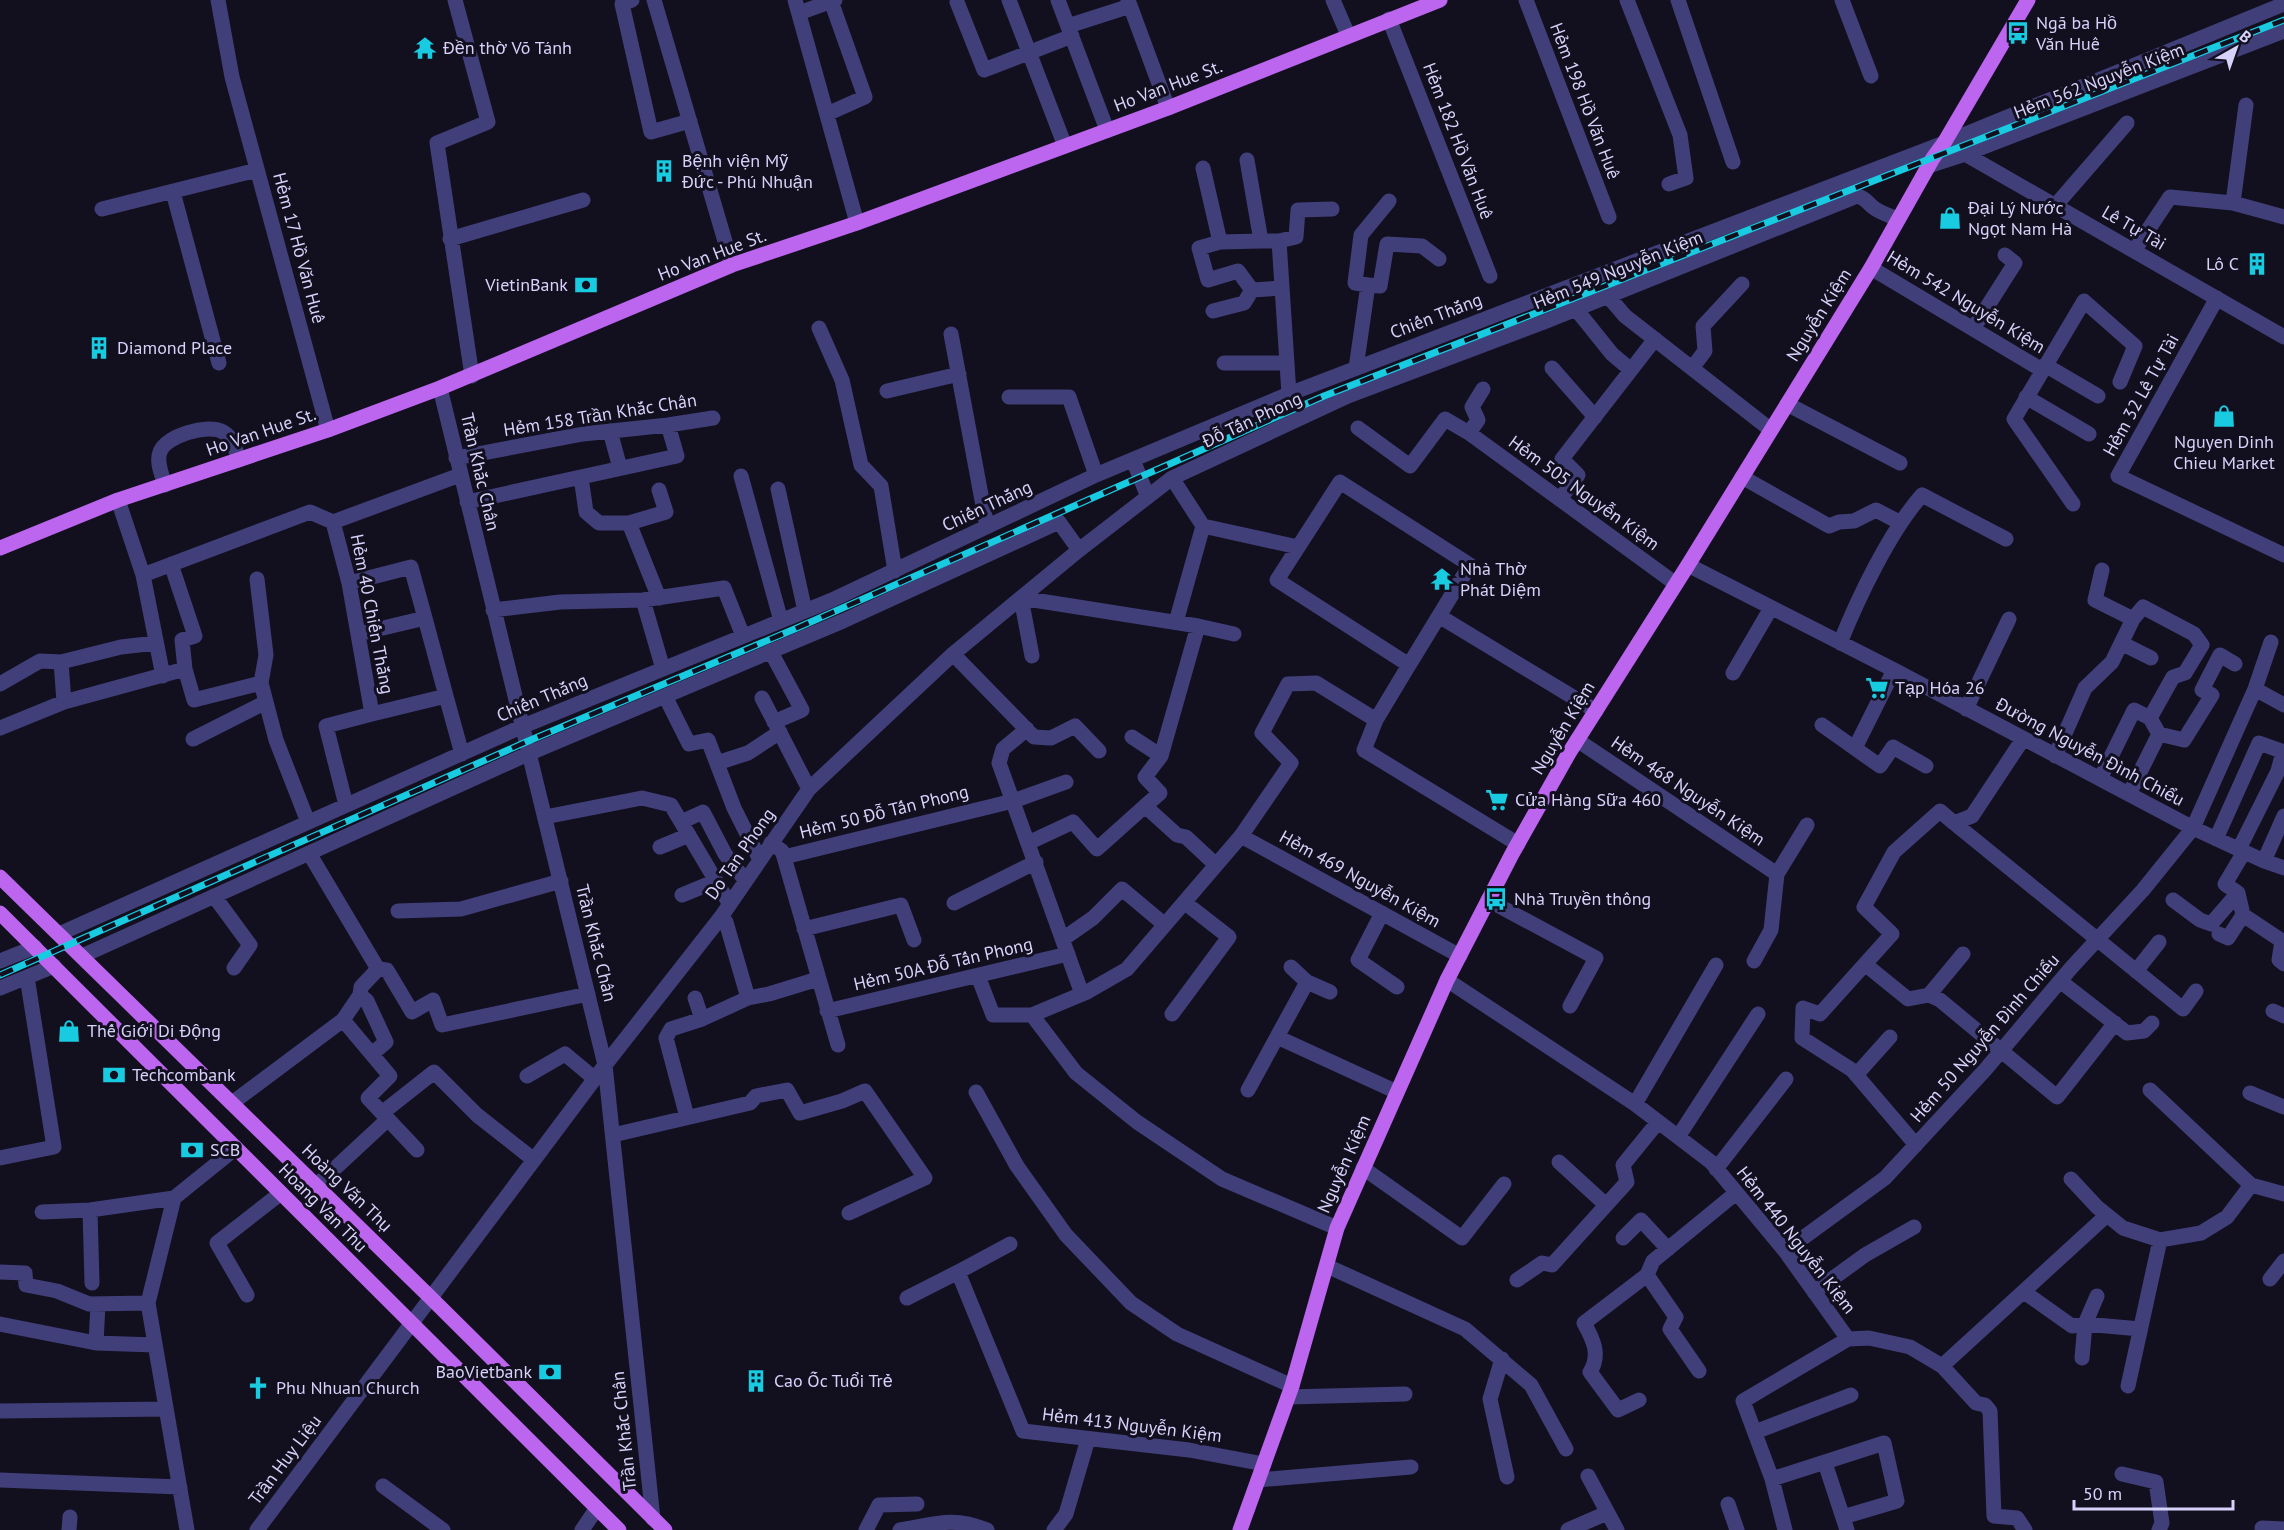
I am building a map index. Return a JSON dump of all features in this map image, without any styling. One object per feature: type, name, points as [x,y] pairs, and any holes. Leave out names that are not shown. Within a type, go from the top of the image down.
[{"type":"main road","name":"Ho Van Hue St.","points":[[0,548],[118,500],[328,430],[472,376],[732,265],[857,223],[1168,108],[1440,0]]},
{"type":"main road","name":"Nguyễn Kiệm","points":[[1240,1530],[1290,1391],[1337,1228],[1447,980],[1488,900],[1577,740],[1871,268],[1928,166],[1944,143],[2028,0]]},
{"type":"main road","name":"Hoàng Văn Thụ","points":[[0,877],[317,1185],[664,1530]]},
{"type":"main road","name":"Hoang Van Thu","points":[[0,913],[619,1530]]},
{"type":"main road","points":[[35,947],[59,934]]},
{"type":"main road","points":[[54,966],[82,956]]},
{"type":"street","name":"Hẻm 17 Hồ Văn Huê","points":[[218,0],[232,77],[328,430]]},
{"type":"street","points":[[455,0],[488,122],[437,143],[472,376]]},
{"type":"street","points":[[632,0],[622,4],[651,132],[690,121]]},
{"type":"street","points":[[654,0],[732,265]]},
{"type":"street","points":[[1010,0],[1065,146]]},
{"type":"street","points":[[1058,0],[1107,130]]},
{"type":"street","points":[[1333,0],[1348,35]]},
{"type":"street","name":"Hẻm 198 Hồ Văn Huê","points":[[1526,0],[1609,217]]},
{"type":"street","points":[[1627,0],[1680,135],[1686,178],[1670,184]]},
{"type":"street","points":[[1678,0],[1733,162]]},
{"type":"street","points":[[1842,0],[1871,76]]},
{"type":"street","points":[[827,114],[865,97],[833,1],[797,7],[857,223]]},
{"type":"street","points":[[957,2],[984,70],[1030,53],[1129,3],[1168,108]]},
{"type":"street","name":"Hẻm 562 Nguyễn Kiệm","points":[[1944,143],[2284,4]]},
{"type":"street","name":"Hẻm 182 Hồ Văn Huê","points":[[1389,20],[1490,276]]},
{"type":"street","name":"Hẻm 562 Nguyễn Kiệm","points":[[1928,166],[1965,154],[2284,31]]},
{"type":"street","points":[[2233,203],[2246,105]]},
{"type":"street","points":[[2055,206],[2127,123]]},
{"type":"street","name":"Chiến Thắng","points":[[59,934],[521,727],[805,611],[895,571],[1096,475],[1289,394],[1944,143]]},
{"type":"street","name":"Lê Tự Tài","points":[[1965,154],[2284,337]]},
{"type":"street","points":[[1247,160],[1262,242]]},
{"type":"street","points":[[1203,168],[1220,242]]},
{"type":"street","points":[[102,209],[257,170]]},
{"type":"street","points":[[173,192],[219,363]]},
{"type":"street","name":"Hẻm 549 Nguyễn Kiệm","points":[[1348,396],[1857,196],[1862,197],[1877,210],[1898,219]]},
{"type":"street","points":[[2134,251],[2170,197],[2233,203],[2284,217]]},
{"type":"street","points":[[450,239],[583,200]]},
{"type":"street","points":[[1389,201],[1361,235],[1354,284],[1380,286],[1387,244],[1422,246],[1439,259]]},
{"type":"street","points":[[1252,290],[1238,271],[1208,280],[1199,248],[1220,242],[1279,241],[1296,237],[1298,210],[1332,209]]},
{"type":"street","points":[[1279,241],[1289,394]]},
{"type":"street","points":[[1973,329],[2015,263],[2005,255]]},
{"type":"street","name":"Hẻm 542 Nguyễn Kiệm","points":[[1871,268],[2043,368]]},
{"type":"street","points":[[1692,368],[1705,351],[1702,326],[1742,284]]},
{"type":"street","points":[[1356,368],[1368,285]]},
{"type":"street","points":[[1252,290],[1282,288]]},
{"type":"street","points":[[1213,311],[1244,303],[1252,290]]},
{"type":"street","points":[[1607,295],[1625,316],[1771,430]]},
{"type":"street","name":"Hẻm 32 Lê Tự Tài","points":[[2217,298],[2118,476],[2284,555]]},
{"type":"street","name":"Hẻm 542 Nguyễn Kiệm","points":[[2073,504],[2014,419],[2085,301],[2135,346],[2120,382]]},
{"type":"street","points":[[1575,308],[1612,354],[1631,370]]},
{"type":"street","points":[[819,328],[842,380],[861,465],[881,486],[895,571]]},
{"type":"street","points":[[951,334],[987,527]]},
{"type":"street","points":[[1560,499],[1578,475],[1562,459],[1655,339]]},
{"type":"street","points":[[1224,363],[1287,363]]},
{"type":"street","points":[[1552,368],[1595,417]]},
{"type":"street","points":[[2043,368],[2098,396]]},
{"type":"street","points":[[887,391],[959,374]]},
{"type":"street","name":"Trần Khắc Chân","points":[[440,388],[605,1065],[653,1519]]},
{"type":"street","points":[[1469,433],[1478,420],[1472,407],[1483,389]]},
{"type":"street","name":"Đỗ Tấn Phong","points":[[1172,478],[1348,396]]},
{"type":"street","points":[[1009,397],[1069,397],[1096,475]]},
{"type":"street","points":[[2026,397],[2089,434]]},
{"type":"street","points":[[1787,404],[1900,463]]},
{"type":"street","name":"Hẻm 158 Trần Khắc Chân","points":[[456,458],[583,434],[713,418]]},
{"type":"street","name":"Hẻm 505 Nguyễn Kiệm","points":[[1358,428],[1410,466],[1445,419],[1469,433],[1676,584]]},
{"type":"street","points":[[467,502],[677,456],[668,425]]},
{"type":"street","points":[[165,485],[158,461],[161,449],[166,443],[196,430],[210,428],[224,432],[231,439],[239,460]]},
{"type":"street","points":[[610,431],[620,468]]},
{"type":"street","points":[[1133,460],[1148,497]]},
{"type":"street","points":[[143,575],[309,512],[333,522],[460,475]]},
{"type":"street","points":[[741,476],[781,621]]},
{"type":"street","points":[[581,477],[586,512],[599,523],[629,523],[666,512],[659,490]]},
{"type":"street","points":[[1742,477],[1829,526],[1839,522],[1854,521],[1876,510],[1901,523]]},
{"type":"street","points":[[1172,478],[1203,526],[1298,547]]},
{"type":"street","name":"Do Tan Phong","points":[[431,1298],[605,1065],[720,917],[809,789],[953,654],[1079,550],[1172,478]]},
{"type":"street","points":[[1409,665],[1277,580],[1340,482],[1470,565],[1376,720],[1364,750],[1518,844]]},
{"type":"street","points":[[778,489],[805,611]]},
{"type":"street","points":[[1840,643],[1853,612],[1901,523],[1922,495],[2006,539]]},
{"type":"street","points":[[118,500],[143,575],[163,676]]},
{"type":"street","name":"Hẻm 40 Chiến Thắng","points":[[333,522],[349,583],[372,714]]},
{"type":"street","points":[[82,956],[530,753],[843,621],[1059,522],[1079,550]]},
{"type":"street","points":[[629,523],[659,598]]},
{"type":"street","points":[[1176,622],[1203,526]]},
{"type":"street","points":[[171,564],[195,636],[182,640],[185,669],[194,700],[261,683]]},
{"type":"street","name":"Đường Nguyễn Đình Chiểu","points":[[1688,565],[1894,670],[2193,828],[2284,868]]},
{"type":"street","points":[[349,583],[411,567],[462,754]]},
{"type":"street","points":[[2102,570],[2095,600],[2133,619]]},
{"type":"street","points":[[257,579],[266,655],[261,683],[276,740],[308,822]]},
{"type":"street","points":[[493,609],[560,602],[643,600],[724,588],[743,636]]},
{"type":"street","points":[[1032,656],[1021,598],[1176,622],[1234,634]]},
{"type":"street","points":[[643,600],[663,669]]},
{"type":"street","points":[[2055,756],[2085,688],[2112,662],[2133,619],[2143,607],[2194,634],[2202,645],[2235,664]]},
{"type":"street","points":[[1733,673],[1771,608]]},
{"type":"street","points":[[1439,616],[1596,711]]},
{"type":"street","points":[[358,634],[425,618]]},
{"type":"street","points":[[1966,708],[2009,619]]},
{"type":"street","points":[[1028,843],[1073,822],[1097,849],[1160,793],[1145,777],[1161,756],[1198,626]]},
{"type":"street","name":"Hẻm 50 Nguyễn Đình Chiểu","points":[[1785,1251],[1885,1178],[2143,890],[2193,828],[2254,689],[2271,642]]},
{"type":"street","points":[[0,684],[40,662],[61,662],[121,647],[156,643]]},
{"type":"street","points":[[2121,643],[2151,658]]},
{"type":"street","points":[[2150,718],[2174,677],[2185,673],[2202,645]]},
{"type":"street","points":[[717,763],[748,753],[777,727],[802,710],[771,652]]},
{"type":"street","points":[[953,654],[1034,736],[1051,738],[1075,726],[1099,751]]},
{"type":"street","points":[[2100,779],[2134,710],[2150,718],[2159,734],[2184,740],[2212,695],[2202,690],[2220,655]]},
{"type":"street","points":[[61,662],[64,702]]},
{"type":"street","points":[[2,720],[185,669]]},
{"type":"street","points":[[1855,748],[1894,670]]},
{"type":"street","points":[[978,976],[993,1015],[1032,1015],[1082,994],[1127,969],[1241,836],[1291,763],[1262,733],[1288,684],[1316,683],[1376,720]]},
{"type":"street","points":[[2254,689],[2284,705]]},
{"type":"street","name":"Hẻm 40 Chiến Thắng","points":[[346,805],[326,726],[446,696]]},
{"type":"street","points":[[665,696],[689,744],[708,740],[734,808],[760,860]]},
{"type":"street","points":[[762,698],[809,789]]},
{"type":"street","points":[[193,739],[266,702]]},
{"type":"street","points":[[1822,725],[1880,766],[1893,747],[1926,766]]},
{"type":"street","points":[[1027,729],[1003,749],[999,763],[1082,994]]},
{"type":"street","points":[[2129,794],[2159,734]]},
{"type":"street","points":[[1132,737],[1161,756]]},
{"type":"street","points":[[1954,823],[1971,816],[2024,739]]},
{"type":"street","name":"Hẻm 468 Nguyễn Kiệm","points":[[1577,740],[1777,874]]},
{"type":"street","points":[[2216,839],[2259,743],[2284,752],[2279,782],[2225,884],[2238,893],[2243,915],[2282,941],[2279,960],[2284,964]]},
{"type":"street","name":"Hẻm 50 Đỗ Tấn Phong","points":[[771,843],[782,850],[784,857],[1013,801],[1066,782]]},
{"type":"street","points":[[545,817],[642,798],[671,805],[729,903]]},
{"type":"street","points":[[1145,806],[1177,835],[1186,837],[1216,865]]},
{"type":"street","points":[[1916,1144],[1856,1075],[1802,1038],[1803,1008],[1820,1014],[1829,1007],[1892,934],[1864,907],[1894,852],[1940,811],[2183,1009],[2196,991]]},
{"type":"street","points":[[660,847],[703,812],[725,854],[745,880]]},
{"type":"street","points":[[2264,861],[2284,816]]},
{"type":"street","points":[[1754,961],[1771,930],[1777,874],[1807,825]]},
{"type":"street","name":"Hẻm 469 Nguyễn Kiệm","points":[[1241,836],[1460,956]]},
{"type":"street","points":[[309,853],[378,969]]},
{"type":"street","points":[[784,857],[838,1045]]},
{"type":"street","points":[[954,903],[1036,862]]},
{"type":"street","points":[[398,911],[461,909],[561,881]]},
{"type":"street","points":[[682,894],[716,881]]},
{"type":"street","points":[[1063,939],[1093,918],[1122,889],[1165,925]]},
{"type":"street","points":[[2174,900],[2200,920],[2211,924],[2238,893]]},
{"type":"street","points":[[214,896],[250,945],[234,968]]},
{"type":"street","points":[[1488,900],[1596,958],[1570,1006]]},
{"type":"street","points":[[1172,1014],[1229,938],[1184,902]]},
{"type":"street","name":"Hẻm 50A Đỗ Tấn Phong","points":[[804,929],[901,905],[914,940]]},
{"type":"street","points":[[1382,913],[1358,960],[1397,987]]},
{"type":"street","points":[[2219,934],[2228,938],[2243,915]]},
{"type":"street","points":[[720,917],[726,922],[748,998]]},
{"type":"street","points":[[2136,970],[2159,942]]},
{"type":"street","points":[[0,961],[35,947]]},
{"type":"street","name":"Hẻm 50A Đỗ Tấn Phong","points":[[827,1011],[1068,954]]},
{"type":"street","points":[[1929,995],[1963,954]]},
{"type":"street","points":[[1635,1104],[1716,965]]},
{"type":"street","points":[[1866,965],[1908,999],[1929,995],[1940,1000],[2057,1097],[2115,1023]]},
{"type":"street","points":[[0,988],[54,966]]},
{"type":"street","points":[[1291,966],[1307,982],[1330,992]]},
{"type":"street","points":[[378,969],[387,970],[412,1012],[433,1000],[442,1025],[588,994]]},
{"type":"street","points":[[232,1103],[343,1020],[360,995],[361,987],[378,969]]},
{"type":"street","points":[[0,1158],[54,1147],[27,977]]},
{"type":"street","points":[[687,1118],[666,1038],[671,1029],[702,1019],[748,998],[778,992],[818,979]]},
{"type":"street","name":"Hẻm 440 Nguyễn Kiệm","points":[[1447,980],[1635,1104],[1711,1162],[1785,1251],[1848,1339],[1869,1338],[1910,1347],[1942,1366],[1976,1403],[1984,1405],[1990,1411],[1994,1516],[2018,1518],[2025,1530]]},
{"type":"street","points":[[2060,981],[2127,1033],[2144,1031],[2152,1023]]},
{"type":"street","points":[[1248,1090],[1307,982]]},
{"type":"street","points":[[360,995],[367,1001],[386,1042],[372,1054]]},
{"type":"street","points":[[695,998],[702,1019]]},
{"type":"street","points":[[1678,1137],[1758,1014]]},
{"type":"street","points":[[1032,1015],[1076,1073],[1137,1122],[1222,1179],[1337,1228]]},
{"type":"street","points":[[343,1020],[390,1076],[368,1098],[417,1150]]},
{"type":"street","points":[[1277,1037],[1397,1092]]},
{"type":"street","points":[[1856,1075],[1890,1037]]},
{"type":"street","points":[[527,1076],[565,1053],[595,1079]]},
{"type":"street","points":[[317,1185],[385,1116],[434,1072],[477,1114],[534,1160]]},
{"type":"street","points":[[1716,1169],[1786,1078]]},
{"type":"street","points":[[613,1135],[750,1103],[756,1096],[787,1090],[800,1113],[842,1101],[865,1091],[925,1178],[849,1213]]},
{"type":"street","points":[[2150,1090],[2251,1185],[2284,1194]]},
{"type":"street","points":[[976,1092],[1017,1166],[1066,1235],[1131,1303],[1177,1334],[1290,1391],[1405,1394]]},
{"type":"street","points":[[2250,1093],[2284,1107]]},
{"type":"street","points":[[1517,1280],[1542,1263],[1552,1265],[1627,1182],[1623,1165],[1658,1122]]},
{"type":"street","points":[[42,1212],[90,1210],[174,1198],[236,1148]]},
{"type":"street","points":[[1559,1162],[1606,1205]]},
{"type":"street","points":[[1363,1168],[1462,1238],[1504,1184]]},
{"type":"street","points":[[2071,1179],[2123,1228],[2160,1240],[2201,1233],[2227,1217],[2251,1185]]},
{"type":"street","points":[[247,1295],[217,1243],[281,1193]]},
{"type":"street","points":[[1639,1400],[1618,1410],[1590,1372],[1595,1365],[1594,1342],[1584,1323],[1647,1275],[1653,1260],[1736,1193]]},
{"type":"street","points":[[174,1198],[148,1303],[187,1530]]},
{"type":"street","points":[[90,1210],[92,1283]]},
{"type":"street","points":[[1942,1366],[2107,1215]]},
{"type":"street","points":[[1623,1238],[1641,1220],[1668,1249]]},
{"type":"street","points":[[1814,1292],[1865,1255],[1914,1227]]},
{"type":"street","points":[[2128,1386],[2160,1240]]},
{"type":"street","points":[[908,1298],[1010,1244]]},
{"type":"street","points":[[2277,1279],[2284,1261]]},
{"type":"street","points":[[1327,1266],[1465,1329],[1530,1385],[1566,1449]]},
{"type":"street","points":[[0,1272],[25,1273],[26,1285],[57,1291],[89,1304],[148,1303]]},
{"type":"street","name":"Hẻm 413 Nguyễn Kiệm","points":[[958,1272],[1023,1431],[1189,1450],[1264,1464]]},
{"type":"street","points":[[1647,1275],[1676,1317],[1670,1329],[1699,1371]]},
{"type":"street","points":[[2024,1292],[2072,1326],[2085,1324],[2140,1329]]},
{"type":"street","points":[[2082,1358],[2085,1324],[2097,1296]]},
{"type":"street","name":"Trần Huy Liệu","points":[[257,1530],[431,1298]]},
{"type":"street","points":[[96,1343],[98,1304]]},
{"type":"street","points":[[0,1324],[96,1343],[155,1345]]},
{"type":"street","points":[[1785,1530],[1772,1479],[1743,1401],[1848,1339]]},
{"type":"street","points":[[1502,1359],[1490,1399],[1507,1477]]},
{"type":"street","points":[[1755,1432],[1851,1395]]},
{"type":"street","points":[[0,1411],[166,1408]]},
{"type":"street","points":[[1054,1530],[1066,1514],[1088,1439]]},
{"type":"street","points":[[1772,1479],[1884,1443],[1897,1501],[1845,1523],[1825,1463]]},
{"type":"street","points":[[1258,1480],[1411,1467]]},
{"type":"street","points":[[2122,1474],[2156,1482],[2162,1523],[2159,1530]]},
{"type":"street","points":[[1588,1476],[1617,1530]]},
{"type":"street","points":[[0,1480],[180,1487]]},
{"type":"street","points":[[383,1486],[443,1530]]},
{"type":"street","points":[[866,1530],[879,1505],[917,1504]]},
{"type":"street","points":[[1728,1504],[1737,1530]]},
{"type":"street","points":[[582,1530],[597,1508]]},
{"type":"street","points":[[1568,1530],[1607,1512]]},
{"type":"street","points":[[900,1530],[955,1521],[969,1523],[987,1530]]},
{"type":"street","points":[[2262,1528],[2284,1529]]},
{"type":"railway","points":[[0,975],[526,742],[797,628],[1324,396],[2284,20]]},
{"type":"place","name":"Ngã ba Hồ Văn Huê","points":[[2018,33]]},
{"type":"place","name":"Đền thờ Võ Tánh","points":[[425,48]]},
{"type":"place","name":"Bệnh viện Mỹ Đức - Phú Nhuận","points":[[664,171]]},
{"type":"place","name":"Đại Lý Nước Ngọt Nam Hà","points":[[1950,218]]},
{"type":"place","name":"Lô C","points":[[2257,264]]},
{"type":"place","name":"VietinBank","points":[[586,285]]},
{"type":"place","name":"Diamond Place","points":[[99,348]]},
{"type":"place","name":"Nguyen Dinh Chieu Market","points":[[2224,416]]},
{"type":"place","name":"Nhà Thờ Phát Diệm","points":[[1442,579]]},
{"type":"place","name":"Tạp Hóa 26","points":[[1877,688]]},
{"type":"place","name":"Cửa Hàng Sữa 460","points":[[1497,800]]},
{"type":"place","name":"Nhà Truyền thông","points":[[1496,899]]},
{"type":"place","name":"Thế Giới Di Động","points":[[69,1031]]},
{"type":"place","name":"Techcombank","points":[[114,1075]]},
{"type":"place","name":"SCB","points":[[192,1150]]},
{"type":"place","name":"BaoVietbank","points":[[550,1372]]},
{"type":"place","name":"Cao Ốc Tuổi Trẻ","points":[[756,1381]]},
{"type":"place","name":"Phu Nhuan Church","points":[[258,1388]]}]
